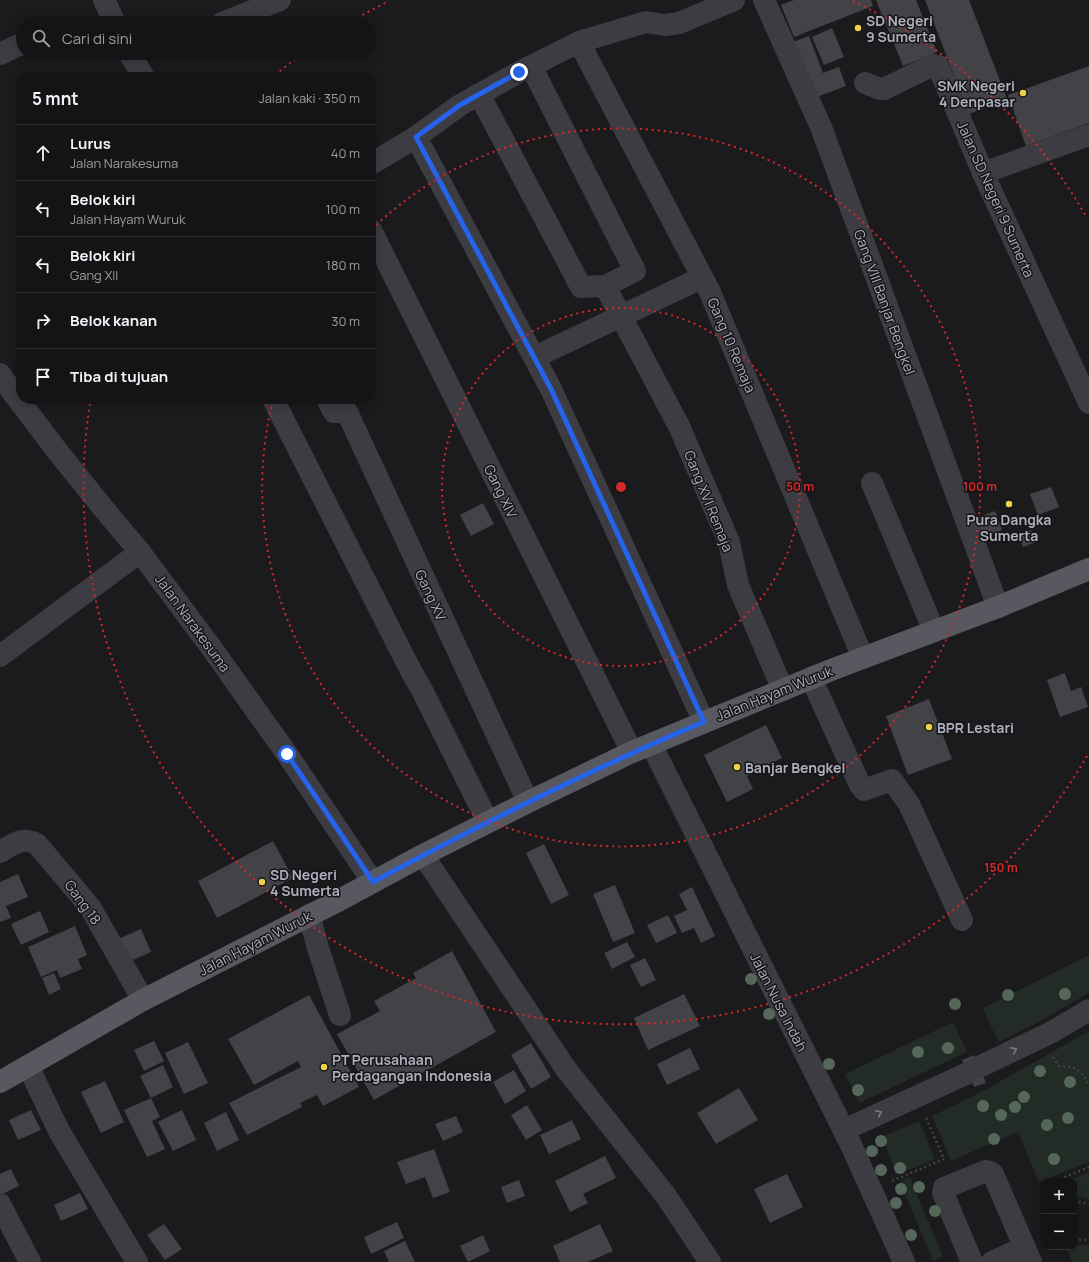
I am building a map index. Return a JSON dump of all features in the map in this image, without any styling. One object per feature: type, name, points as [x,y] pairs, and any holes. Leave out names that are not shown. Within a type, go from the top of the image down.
[{"type":"main road","name":"Jalan Hayam Wuruk","points":[[0,1082],[144,1000],[373,882],[423,854],[641,748],[811,678],[998,607],[1089,568]]},
{"type":"street","points":[[104,0],[112,16]]},
{"type":"street","points":[[240,16],[280,0]]},
{"type":"street","points":[[376,161],[416,137],[460,105],[531,66],[579,42],[646,22],[665,25],[678,23],[734,0]]},
{"type":"street","name":"Gang VIII Banjar Bengkel","points":[[764,0],[821,127],[998,607]]},
{"type":"street","name":"Gang 10 Remaja","points":[[579,42],[709,290],[863,658]]},
{"type":"street","points":[[0,54],[16,46]]},
{"type":"street","points":[[138,60],[142,72]]},
{"type":"street","name":"Jalan SD Negeri 9 Sumerta","points":[[865,83],[880,89],[884,89],[933,65],[938,66],[983,173],[1089,403]]},
{"type":"street","points":[[479,94],[581,287],[604,286],[635,271],[531,66]]},
{"type":"street","points":[[983,173],[1089,135]]},
{"type":"street","points":[[416,137],[551,389],[704,722]]},
{"type":"street","name":"Gang XIV","points":[[376,240],[641,748]]},
{"type":"street","points":[[535,357],[695,282]]},
{"type":"street","name":"Gang XVI Remaja","points":[[604,286],[679,426],[728,542],[738,585],[783,690]]},
{"type":"street","name":"Jalan Narakesuma","points":[[8,385],[16,395]]},
{"type":"street","name":"Jalan Narakesuma","points":[[23,404],[103,508],[140,552],[261,717],[373,882]]},
{"type":"street","points":[[276,404],[488,822]]},
{"type":"street","name":"Gang XV","points":[[330,404],[334,412],[347,412],[528,802]]},
{"type":"street","points":[[872,483],[934,631]]},
{"type":"street","points":[[0,656],[140,552]]},
{"type":"street","points":[[811,678],[860,785],[864,790],[892,780],[908,804],[962,920]]},
{"type":"street","name":"Jalan Nusa Indah","points":[[641,748],[844,1130],[904,1262]]},
{"type":"street","name":"Gang 18","points":[[0,852],[20,841],[29,840],[37,844],[90,907],[144,1000]]},
{"type":"street","points":[[423,854],[566,1069],[666,1196],[710,1262]]},
{"type":"street","points":[[309,915],[340,1015]]},
{"type":"street","points":[[844,1130],[1052,1032],[1089,1010]]},
{"type":"street","points":[[28,1066],[59,1131],[137,1262]]},
{"type":"street","points":[[972,1262],[942,1190],[986,1171],[993,1174],[1028,1255],[992,1262]]},
{"type":"street","points":[[0,1204],[30,1262]]},
{"type":"path","points":[[1051,1055],[1059,1066],[1071,1067],[1080,1071],[1086,1077],[1089,1085]]},
{"type":"path","points":[[872,1189],[944,1159],[924,1113]]},
{"type":"path","points":[[1062,1178],[1089,1167]]},
{"type":"path","points":[[1077,1203],[1080,1202],[1089,1204]]},
{"type":"path","points":[[1077,1239],[1084,1240],[1089,1238]]},
{"type":"shaded area","points":[[1089,955],[1089,993],[1035,1024],[998,1042],[983,1008]]},
{"type":"shaded area","points":[[953,1022],[967,1052],[859,1103],[845,1074]]},
{"type":"shaded area","points":[[1089,1031],[1089,1162],[1049,1178],[1041,1178],[1041,1181],[1039,1182],[1018,1132],[951,1161],[932,1116],[983,1091]]},
{"type":"shaded area","points":[[919,1121],[935,1159],[897,1175],[882,1137]]},
{"type":"shaded area","points":[[1089,1172],[1089,1199],[1080,1197],[1077,1198],[1077,1178],[1074,1178]]},
{"type":"shaded area","points":[[910,1177],[943,1257],[933,1261],[900,1182]]},
{"type":"shaded area","points":[[1089,1244],[1089,1262],[1072,1262],[1067,1250],[1077,1250],[1077,1245]]},
{"type":"building","points":[[794,0],[871,0],[873,6],[794,37],[781,5]]},
{"type":"building","points":[[876,0],[916,0],[937,52],[903,66]]},
{"type":"building","points":[[925,0],[969,0],[1007,99],[969,114]]},
{"type":"building","points":[[832,28],[844,57],[824,65],[812,37]]},
{"type":"building","points":[[809,36],[823,73],[839,67],[846,86],[814,98],[793,42]]},
{"type":"building","points":[[1089,66],[1089,123],[1026,146],[1008,95]]},
{"type":"building","points":[[1051,487],[1059,507],[1038,515],[1030,494]]},
{"type":"building","points":[[483,503],[494,524],[471,536],[460,515]]},
{"type":"building","points":[[995,511],[1002,530],[983,537],[976,518]]},
{"type":"building","points":[[1031,530],[1036,542],[1023,547],[1019,535]]},
{"type":"building","points":[[1065,673],[1071,691],[1081,687],[1088,707],[1060,717],[1047,680]]},
{"type":"building","points":[[929,699],[952,759],[908,775],[886,716]]},
{"type":"building","name":"Banjar Bengkel","points":[[766,725],[782,758],[747,776],[753,789],[727,802],[704,755]]},
{"type":"building","points":[[273,841],[293,878],[217,918],[198,881]]},
{"type":"building","points":[[544,844],[569,895],[551,904],[526,853]]},
{"type":"building","points":[[18,874],[28,897],[6,906],[11,918],[0,922],[0,882]]},
{"type":"building","points":[[615,885],[635,933],[613,942],[593,894]]},
{"type":"building","points":[[692,887],[715,936],[701,943],[694,928],[682,933],[674,916],[687,910],[679,894]]},
{"type":"building","points":[[40,911],[49,932],[21,945],[11,924]]},
{"type":"building","points":[[668,915],[677,933],[656,943],[647,925]]},
{"type":"building","points":[[75,926],[87,955],[78,959],[82,969],[60,978],[57,970],[41,977],[28,947]]},
{"type":"building","points":[[141,929],[151,952],[126,963],[116,940]]},
{"type":"building","points":[[627,942],[635,957],[612,969],[604,953]]},
{"type":"building","points":[[452,951],[496,1032],[374,1100],[337,1034],[380,1011],[374,1001],[416,978],[413,973]]},
{"type":"building","points":[[645,958],[656,980],[641,987],[630,965]]},
{"type":"building","points":[[54,973],[61,989],[49,995],[42,978]]},
{"type":"building","points":[[684,994],[700,1026],[648,1050],[634,1018]]},
{"type":"building","points":[[309,995],[359,1087],[323,1106],[317,1095],[300,1103],[302,1107],[247,1135],[229,1103],[301,1067],[298,1061],[254,1085],[228,1039]]},
{"type":"building","points":[[154,1041],[164,1061],[144,1071],[134,1050]]},
{"type":"building","points":[[188,1042],[208,1083],[184,1094],[165,1053]]},
{"type":"building","points":[[531,1043],[551,1077],[531,1089],[511,1055]]},
{"type":"building","points":[[690,1048],[700,1069],[667,1085],[657,1064]]},
{"type":"building","points":[[974,1055],[986,1083],[974,1087],[962,1060]]},
{"type":"building","points":[[163,1065],[173,1087],[151,1098],[140,1076]]},
{"type":"building","points":[[514,1070],[526,1091],[505,1104],[493,1082]]},
{"type":"building","points":[[105,1081],[124,1122],[101,1133],[81,1092]]},
{"type":"building","points":[[739,1088],[758,1120],[716,1144],[697,1113]]},
{"type":"building","points":[[151,1098],[160,1117],[152,1121],[165,1149],[147,1157],[124,1110]]},
{"type":"building","points":[[527,1105],[542,1130],[526,1140],[511,1115]]},
{"type":"building","points":[[31,1110],[41,1130],[18,1140],[9,1120]]},
{"type":"building","points":[[182,1110],[196,1140],[173,1151],[158,1122]]},
{"type":"building","points":[[226,1112],[239,1140],[217,1151],[204,1123]]},
{"type":"building","points":[[456,1116],[463,1132],[443,1141],[435,1124]]},
{"type":"building","points":[[572,1120],[581,1139],[549,1154],[540,1135]]},
{"type":"building","points":[[434,1149],[450,1192],[433,1198],[425,1177],[406,1184],[397,1162]]},
{"type":"building","points":[[605,1156],[616,1178],[583,1194],[588,1203],[570,1212],[555,1181]]},
{"type":"building","points":[[11,1169],[19,1186],[0,1195],[0,1174]]},
{"type":"building","points":[[787,1174],[803,1207],[770,1223],[754,1189]]},
{"type":"building","points":[[519,1180],[525,1196],[507,1203],[501,1187]]},
{"type":"building","points":[[80,1193],[88,1209],[61,1221],[54,1205]]},
{"type":"building","points":[[397,1222],[404,1238],[371,1254],[364,1237]]},
{"type":"building","points":[[164,1224],[182,1249],[165,1260],[147,1235]]},
{"type":"building","points":[[600,1224],[613,1251],[588,1262],[560,1262],[553,1246]]},
{"type":"building","points":[[483,1235],[490,1251],[468,1262],[460,1246]]},
{"type":"building","points":[[405,1241],[415,1262],[389,1262],[384,1251]]},
{"type":"place","name":"SD Negeri 9 Sumerta","points":[[858,28]]},
{"type":"place","name":"SMK Negeri 4 Denpasar","points":[[1023,93]]},
{"type":"place","name":"Pura Dangka Sumerta","points":[[1009,504]]},
{"type":"place","name":"BPR Lestari","points":[[929,727]]},
{"type":"place","name":"Banjar Bengkel","points":[[737,767]]},
{"type":"place","name":"SD Negeri 4 Sumerta","points":[[262,882]]},
{"type":"place","name":"PT Perusahaan Perdagangan Indonesia","points":[[324,1067]]},
{"type":"route","points":[[287,754],[373,882],[423,854],[528,802],[632,752],[704,722],[551,389],[416,137],[460,105],[519,72]]}]
